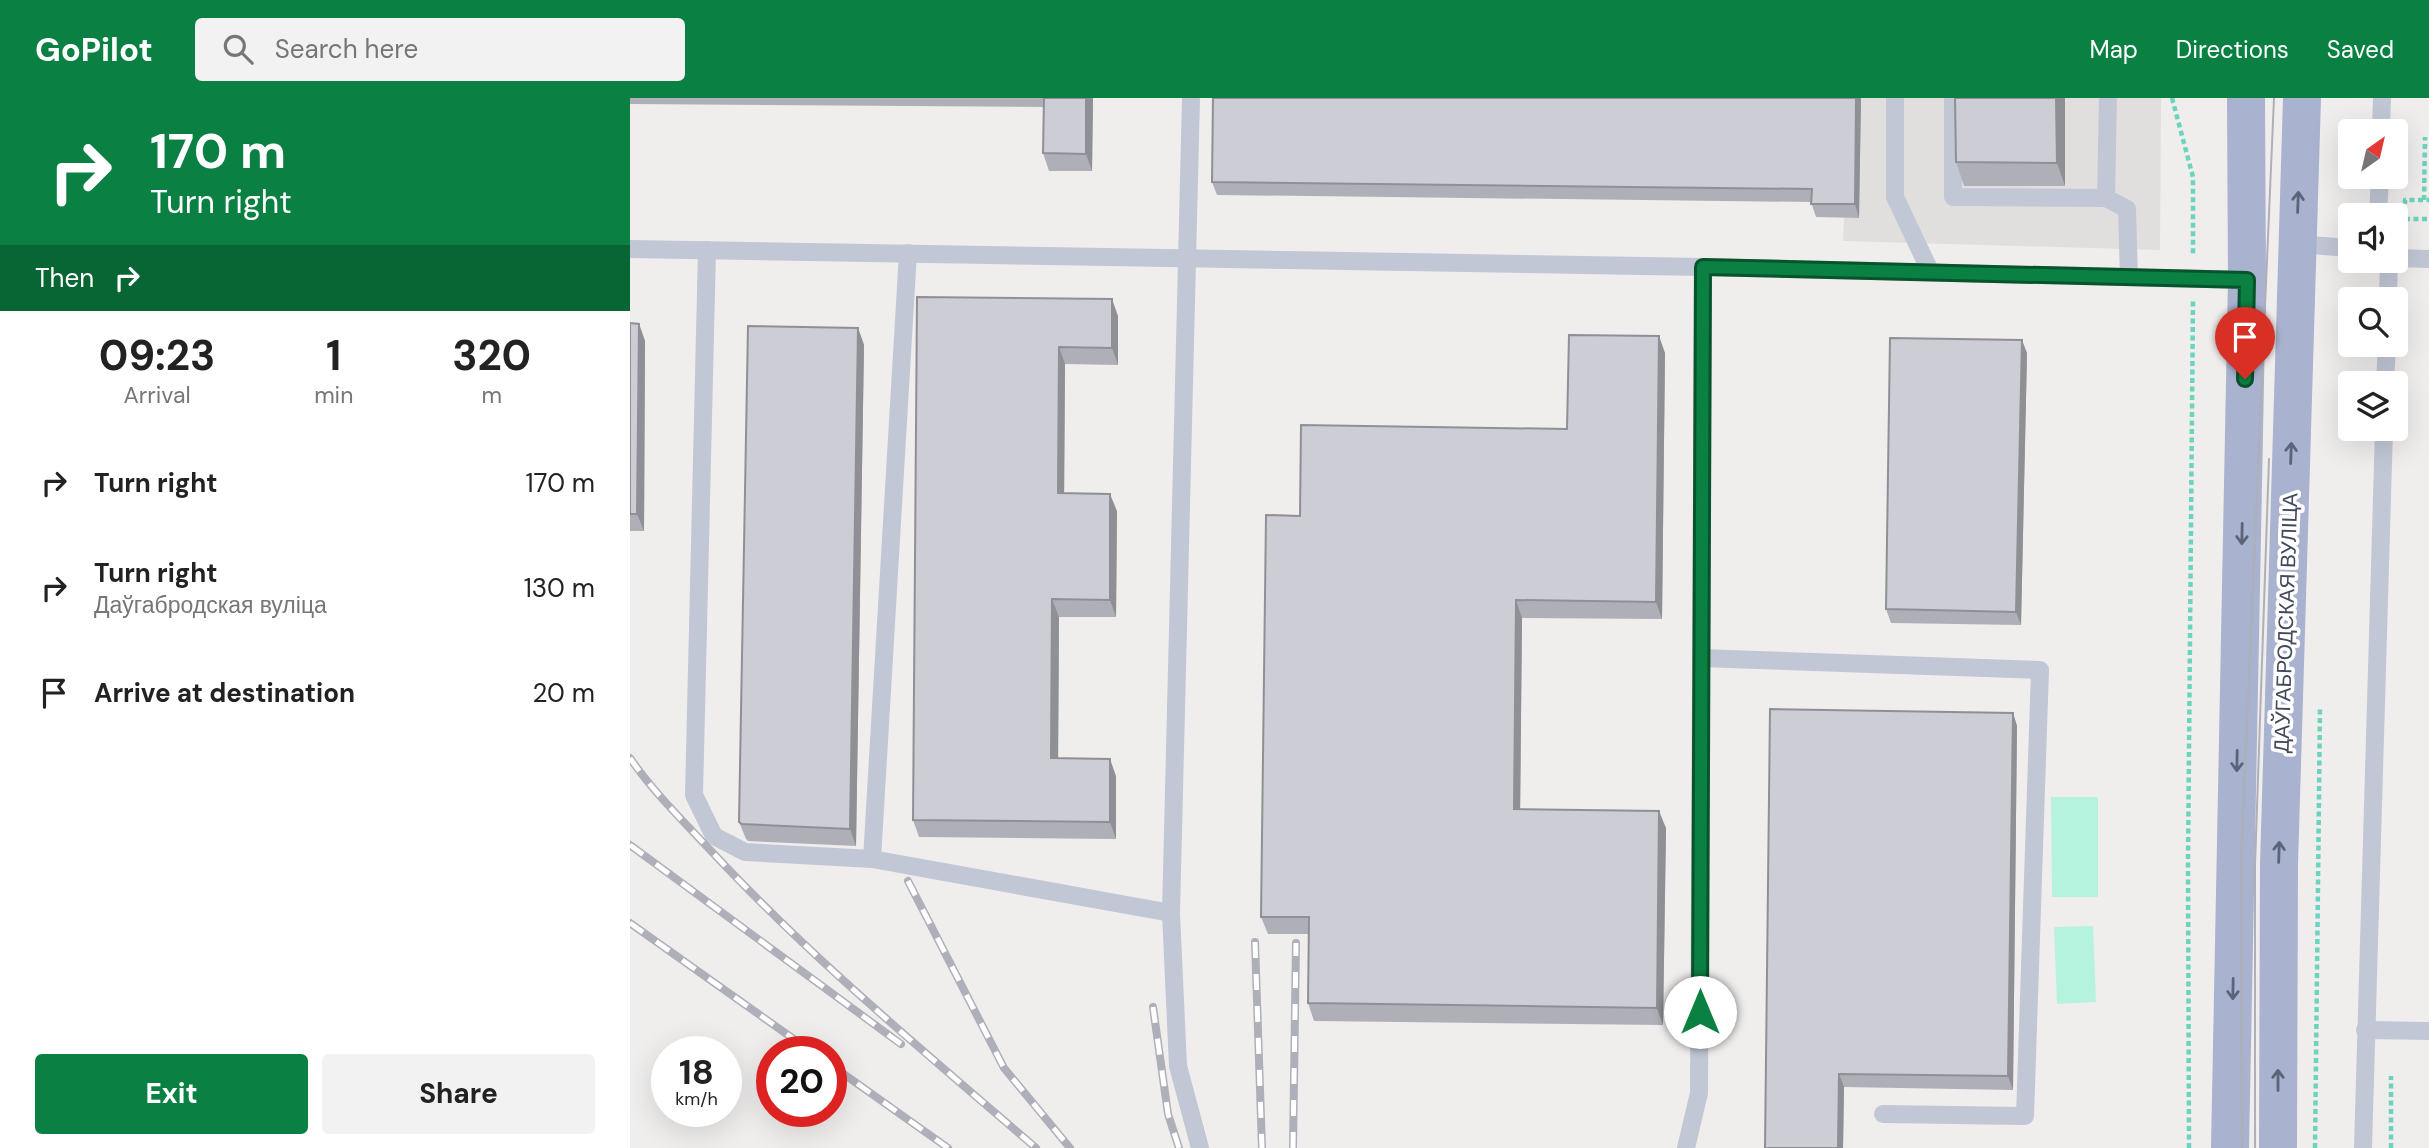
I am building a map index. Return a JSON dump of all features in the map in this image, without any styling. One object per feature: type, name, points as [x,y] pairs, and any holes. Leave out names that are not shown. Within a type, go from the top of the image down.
[{"type":"main road","name":"ДАЎГАБРОДСКАЯ ВУЛІЦА","points":[[2230,1148],[2247,280],[2246,98]]},
{"type":"main road","name":"ДАЎГАБРОДСКАЯ ВУЛІЦА","points":[[2278,1148],[2279,864],[2302,98]]},
{"type":"lane","points":[[1191,98],[1171,913],[1178,1066],[1200,1148]]},
{"type":"lane","points":[[1895,98],[1895,197],[1930,271]]},
{"type":"lane","points":[[1953,98],[1953,197],[2106,198],[2127,209],[2129,277]]},
{"type":"lane","points":[[2106,198],[2108,98]]},
{"type":"lane","points":[[2381,119],[2382,98]]},
{"type":"lane","points":[[2297,244],[2338,247]]},
{"type":"lane","points":[[630,249],[1930,271],[2247,280]]},
{"type":"lane","points":[[707,250],[694,795],[713,836],[745,852],[873,859],[1171,913]]},
{"type":"lane","points":[[873,859],[908,253]]},
{"type":"lane","points":[[2408,258],[2429,259]]},
{"type":"lane","points":[[1686,1148],[1699,1093],[1703,267]]},
{"type":"lane","points":[[2363,1148],[2384,441]]},
{"type":"lane","points":[[1701,658],[2040,670],[2025,1116],[1883,1114]]},
{"type":"lane","points":[[2365,1030],[2429,1031]]},
{"type":"path","points":[[2172,98],[2193,177],[2188,863],[2189,1148]]},
{"type":"path","points":[[2405,200],[2427,200],[2425,137]]},
{"type":"path","points":[[2408,219],[2429,219]]},
{"type":"shaded area","points":[[1861,98],[2161,98],[2160,250],[1843,241],[1844,218],[1859,217]]},
{"type":"green space","points":[[2051,797],[2098,797],[2098,897],[2052,897]]},
{"type":"green space","points":[[2093,926],[2096,1002],[2057,1004],[2054,927]]},
{"type":"building","points":[[1044,98],[1086,98],[1086,154],[1043,153]]},
{"type":"building","points":[[1213,98],[1856,98],[1855,204],[1811,204],[1812,189],[1212,182]]},
{"type":"building","points":[[1955,98],[2056,98],[2057,163],[1956,162]]},
{"type":"building","points":[[917,297],[1112,299],[1112,348],[1059,347],[1058,493],[1110,494],[1110,600],[1052,599],[1051,758],[1110,759],[1110,822],[913,820]]},
{"type":"building","points":[[630,323],[639,324],[637,514],[630,514]]},
{"type":"building","points":[[748,326],[858,328],[850,829],[739,822]]},
{"type":"building","points":[[1569,335],[1659,336],[1656,602],[1516,600],[1514,809],[1659,811],[1657,1008],[1308,1003],[1309,917],[1261,917],[1266,515],[1300,516],[1301,425],[1567,429]]},
{"type":"building","points":[[1890,338],[2022,340],[2016,612],[1886,609]]},
{"type":"building","points":[[1770,709],[2013,713],[2008,1076],[1839,1074],[1838,1148],[1765,1148]]},
{"type":"tram line","points":[[2242,1148],[2241,862],[2274,98]]},
{"type":"tram line","points":[[2255,1148],[2255,865],[2269,459]]},
{"type":"railway","points":[[630,758],[670,808],[791,931],[871,1005],[1036,1148]]},
{"type":"railway","points":[[630,845],[901,1044]]},
{"type":"railway","points":[[908,881],[1004,1068],[1070,1148]]},
{"type":"railway","points":[[630,923],[789,1036]]},
{"type":"railway","points":[[1255,942],[1262,1148]]},
{"type":"railway","points":[[1293,1148],[1296,943]]},
{"type":"railway","points":[[1153,1007],[1168,1114],[1179,1148]]},
{"type":"railway","points":[[847,1076],[948,1148]]},
{"type":"route","points":[[1700,1012],[1703,267],[2247,280],[2245,379]]}]
